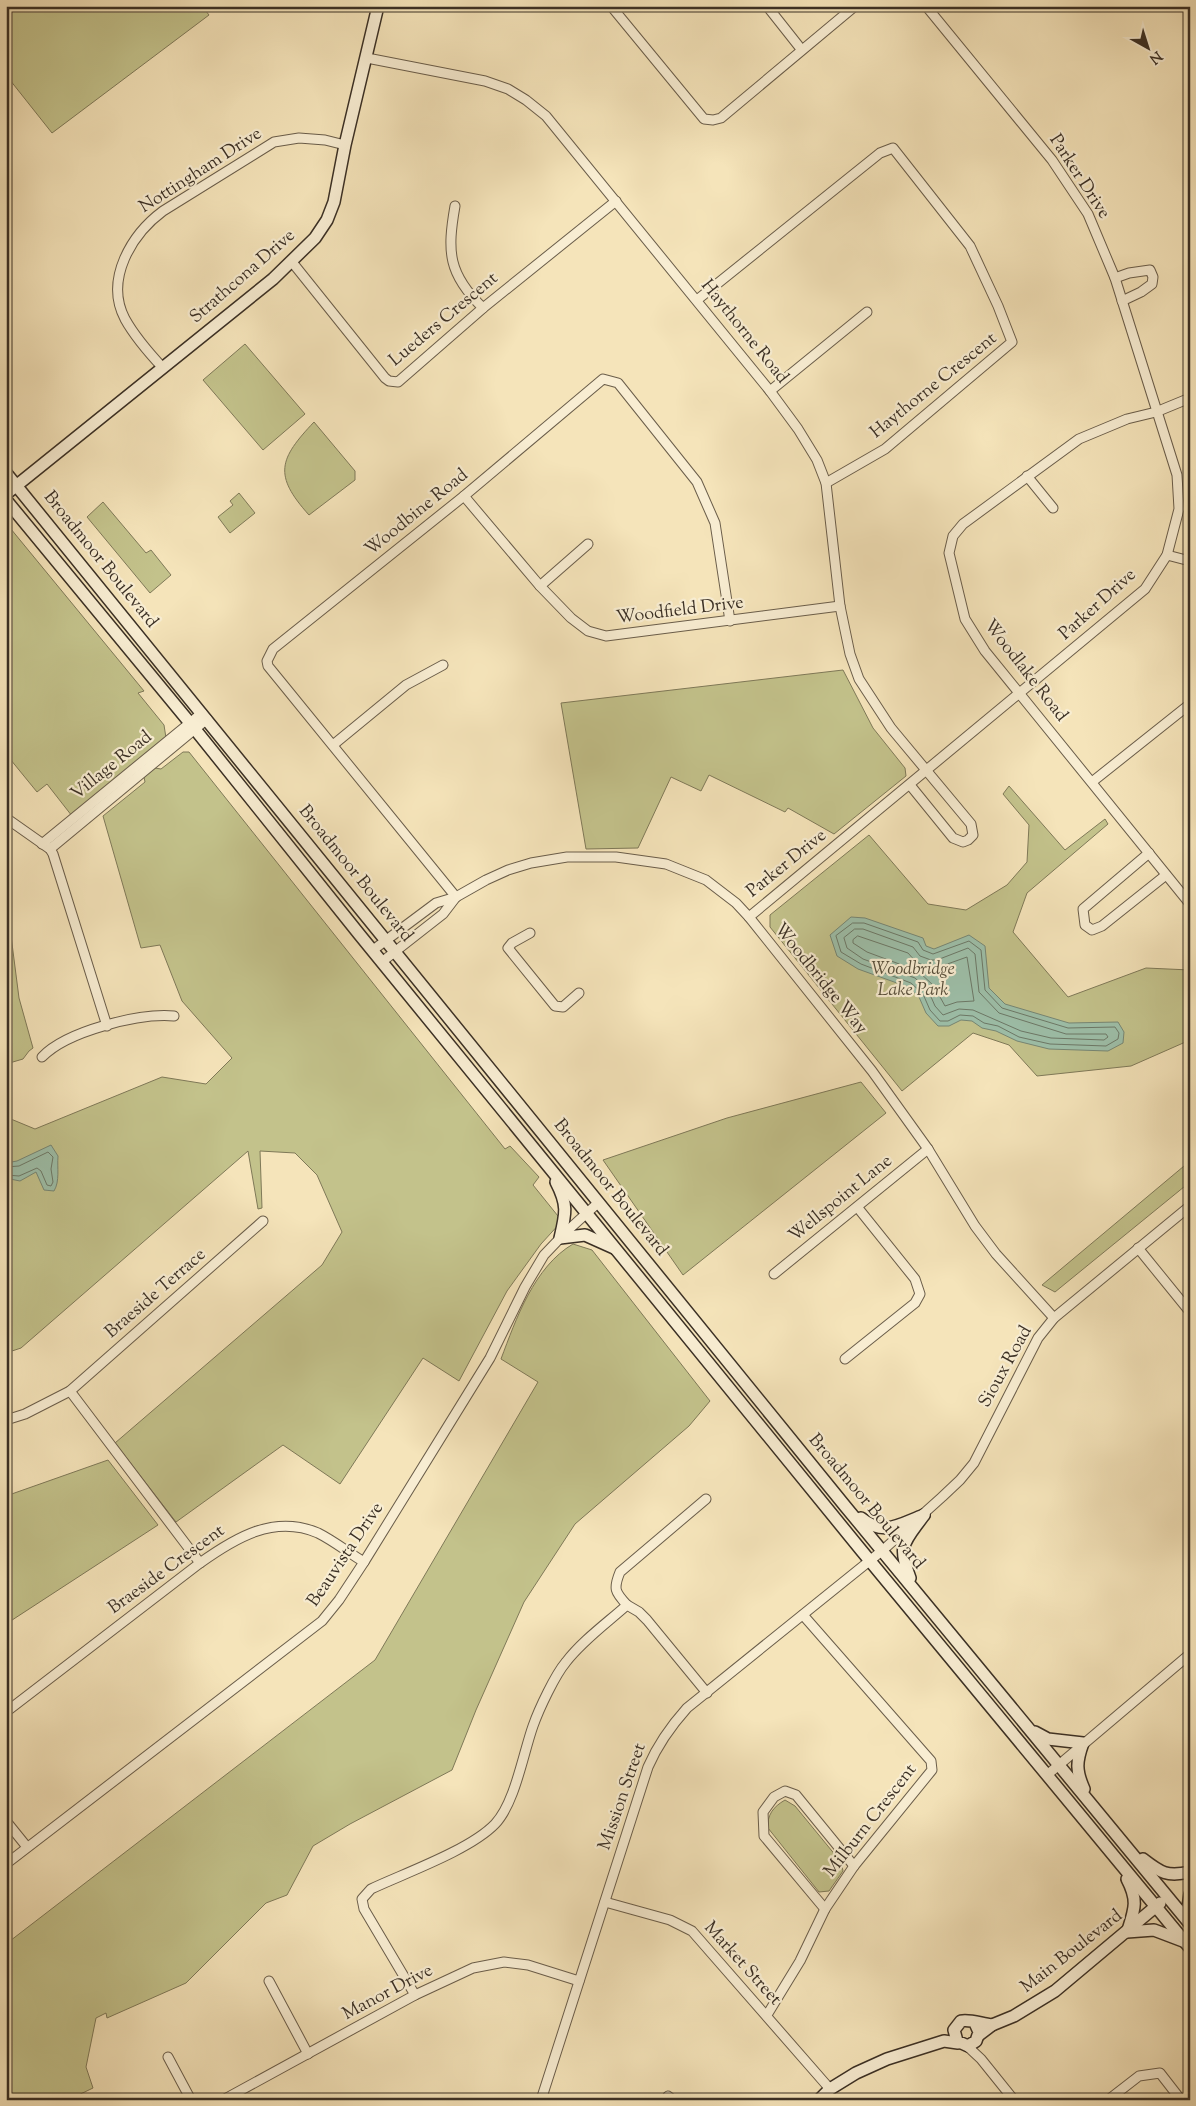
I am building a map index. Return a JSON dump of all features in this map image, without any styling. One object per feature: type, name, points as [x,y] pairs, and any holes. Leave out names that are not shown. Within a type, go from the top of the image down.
[{"type":"main road","name":"Strathcona Drive","points":[[6,494],[292,262],[314,238],[327,220],[340,180],[345,145],[378,6]]},
{"type":"main road","name":"Broadmoor Boulevard","points":[[6,473],[846,1506],[1190,1924]]},
{"type":"main road","name":"Broadmoor Boulevard","points":[[6,500],[870,1560],[1188,1945]]},
{"type":"main road","points":[[546,1163],[563,1196],[565,1205],[566,1211],[560,1238],[585,1235],[618,1249]]},
{"type":"main road","points":[[846,1506],[870,1525],[882,1529],[924,1515]]},
{"type":"main road","points":[[924,1515],[905,1543],[902,1553],[910,1580],[924,1600]]},
{"type":"main road","points":[[1024,1723],[1040,1736],[1048,1739],[1083,1743],[1080,1752],[1078,1776],[1089,1802]]},
{"type":"main road","points":[[1120,1840],[1164,1874],[1171,1876],[1190,1872]]},
{"type":"main road","points":[[1120,1864],[1135,1898],[1134,1909],[1127,1932],[1154,1930],[1188,1945]]},
{"type":"main road","points":[[1190,1894],[1188,1907],[1190,1912]]},
{"type":"main road","name":"Main Boulevard","points":[[819,2100],[830,2089],[856,2073],[880,2062],[944,2041],[973,2044],[992,2025],[1014,2016],[1056,1992],[1168,1896]]},
{"type":"main road","name":"Main Boulevard","points":[[944,2041],[957,2024],[964,2020],[992,2025]]},
{"type":"main road","points":[[975,2023],[978,2028],[978,2037]]},
{"type":"main road","points":[[954,2030],[954,2036],[962,2044]]},
{"type":"street","points":[[612,6],[704,119],[713,120],[721,118],[801,49],[855,6]]},
{"type":"street","points":[[767,6],[801,49]]},
{"type":"street","name":"Parker Drive","points":[[749,916],[910,785],[1145,589],[1167,555],[1179,509],[1177,474],[1115,278],[1088,214],[1052,160],[926,6]]},
{"type":"street","name":"Haythorne Road","points":[[366,58],[485,82],[508,89],[546,116],[770,391],[798,429],[817,460],[826,483],[840,606],[850,654],[859,679],[891,728],[928,770],[971,824],[972,835],[968,840],[963,842],[953,838],[910,785]]},
{"type":"street","name":"Nottingham Drive","points":[[163,368],[135,334],[124,317],[120,303],[120,278],[124,259],[139,232],[149,221],[163,211],[274,142],[300,138],[325,140],[345,145]]},
{"type":"street","name":"Haythorne Crescent","points":[[697,300],[880,153],[893,148],[970,246],[998,306],[1012,342],[885,449],[826,483]]},
{"type":"street","name":"Lueders Crescent","points":[[292,262],[385,378],[389,381],[398,382],[483,308],[616,201]]},
{"type":"street","points":[[455,206],[450,236],[451,258],[458,275],[470,295],[483,308]]},
{"type":"street","points":[[1115,278],[1129,273],[1150,270],[1153,277],[1152,284],[1141,292],[1122,301]]},
{"type":"street","points":[[770,391],[868,312]]},
{"type":"street","name":"Woodbine Road","points":[[456,897],[268,666],[266,661],[273,649],[464,496],[603,379],[618,383],[697,482],[715,523],[730,621]]},
{"type":"street","name":"Woodlake Road","points":[[1190,398],[1156,412],[1127,419],[1079,439],[963,524],[952,536],[950,553],[965,619],[985,651],[1190,904]]},
{"type":"street","points":[[1027,476],[1053,508]]},
{"type":"street","name":"Woodfield Drive","points":[[464,496],[540,586],[571,618],[588,631],[606,636],[840,606]]},
{"type":"street","points":[[540,586],[588,544]]},
{"type":"street","points":[[1167,555],[1190,561]]},
{"type":"street","points":[[333,745],[406,685],[443,665]]},
{"type":"street","points":[[1092,782],[1190,704]]},
{"type":"street","name":"Village Road","points":[[46,846],[204,716]]},
{"type":"street","points":[[6,818],[46,846],[53,854],[107,1026]]},
{"type":"street","points":[[1148,853],[1083,909],[1085,925],[1092,930],[1102,926],[1166,875]]},
{"type":"street","name":"Woodbridge Way","points":[[373,950],[386,938],[436,903],[456,897],[486,880],[531,863],[567,857],[616,857],[666,864],[706,880],[721,890],[749,916],[872,1071],[928,1149],[975,1226],[996,1254],[1054,1318]]},
{"type":"street","name":"Woodbridge Way","points":[[383,961],[442,914],[456,897]]},
{"type":"street","points":[[530,933],[512,943],[508,948],[555,1006],[563,1007],[579,993]]},
{"type":"street","points":[[42,1057],[51,1048],[62,1042],[107,1026],[148,1016],[174,1016]]},
{"type":"street","name":"Wellspoint Lane","points":[[774,1274],[858,1208],[928,1149]]},
{"type":"street","name":"Beauvista Drive","points":[[6,1864],[322,1621],[339,1600],[364,1562],[490,1358],[525,1287],[544,1255],[599,1202]]},
{"type":"street","name":"Sioux Road","points":[[870,1560],[924,1515],[960,1480],[974,1463],[1038,1338],[1054,1318],[1190,1206]]},
{"type":"street","points":[[845,1360],[914,1303],[920,1294],[915,1279],[858,1208]]},
{"type":"street","name":"Braeside Terrace","points":[[6,1420],[32,1410],[70,1391],[263,1221]]},
{"type":"street","points":[[1138,1248],[1190,1312]]},
{"type":"street","points":[[70,1391],[200,1563]]},
{"type":"street","points":[[706,1498],[620,1572],[615,1585],[617,1594],[627,1605],[640,1612],[707,1693]]},
{"type":"street","name":"Braeside Crescent","points":[[6,1712],[200,1563],[226,1544],[248,1533],[266,1528],[291,1527],[316,1533],[364,1562]]},
{"type":"street","name":"Mission Street","points":[[541,2100],[648,1767],[660,1741],[671,1725],[687,1708],[870,1560]]},
{"type":"street","points":[[415,1995],[364,1909],[362,1899],[371,1889],[461,1848],[486,1833],[496,1823],[506,1809],[533,1724],[564,1663],[627,1605]]},
{"type":"street","name":"Milburn Crescent","points":[[767,2015],[800,1961],[825,1910],[854,1866],[932,1770],[931,1762],[804,1615]]},
{"type":"street","points":[[1047,1775],[1190,1654]]},
{"type":"street","points":[[825,1910],[764,1836],[764,1812],[774,1796],[785,1791],[796,1795],[854,1866]]},
{"type":"street","points":[[6,1821],[27,1847]]},
{"type":"street","name":"Market Street","points":[[604,1902],[670,1920],[692,1931],[830,2089]]},
{"type":"street","name":"Manor Drive","points":[[223,2100],[415,1995],[473,1968],[504,1962],[528,1965],[579,1981]]},
{"type":"street","points":[[269,1981],[308,2054]]},
{"type":"street","points":[[978,2037],[981,2059]]},
{"type":"street","points":[[962,2044],[981,2059],[1014,2100]]},
{"type":"street","points":[[168,2056],[191,2100]]},
{"type":"street","points":[[1108,2100],[1139,2076],[1160,2074],[1181,2100]]},
{"type":"green space","points":[[6,6],[202,6],[209,15],[52,133],[6,75]]},
{"type":"green space","points":[[245,344],[305,414],[263,450],[203,380]]},
{"type":"green space","points":[[314,422],[355,471],[355,480],[309,515],[290,489],[285,467],[293,447]]},
{"type":"green space","points":[[239,493],[255,513],[230,533],[218,517],[233,505],[230,501]]},
{"type":"green space","points":[[103,502],[146,553],[151,550],[171,575],[150,593],[87,517]]},
{"type":"green space","points":[[6,523],[144,691],[138,693],[164,725],[166,738],[72,816],[47,784],[37,792],[6,754]]},
{"type":"green space","points":[[843,670],[873,728],[905,768],[906,776],[834,834],[788,808],[785,812],[709,775],[701,791],[671,777],[638,848],[586,849],[561,703]]},
{"type":"green space","points":[[183,752],[189,752],[505,1149],[510,1146],[539,1177],[533,1185],[562,1221],[541,1244],[507,1291],[459,1381],[423,1358],[340,1484],[283,1445],[176,1522],[115,1443],[322,1265],[342,1232],[317,1175],[295,1153],[260,1151],[262,1208],[258,1209],[248,1151],[21,1348],[6,1353],[6,1117],[35,1129],[162,1077],[206,1084],[232,1058],[182,1001],[160,945],[141,948],[103,816],[145,782],[144,777],[155,768],[161,769]]},
{"type":"green space","name":"Woodbridge Lake Park","points":[[1009,786],[1065,850],[1105,819],[1108,824],[1027,893],[1013,932],[1068,997],[1146,968],[1190,970],[1190,1040],[1131,1066],[1037,1076],[1009,1045],[973,1033],[902,1091],[770,927],[770,915],[869,835],[928,904],[966,910],[1007,885],[1027,862],[1029,825],[1003,794]]},
{"type":"green space","points":[[6,897],[19,998],[33,1048],[23,1059],[6,1064]]},
{"type":"green space","points":[[861,1082],[886,1113],[683,1275],[603,1160],[727,1118]]},
{"type":"green space","points":[[1190,1161],[1190,1182],[1055,1292],[1042,1285]]},
{"type":"green space","points":[[573,1244],[592,1250],[710,1401],[689,1426],[575,1524],[524,1602],[476,1710],[452,1770],[350,1824],[313,1846],[287,1895],[266,1903],[186,1983],[107,2018],[106,2013],[96,2018],[86,2067],[93,2088],[68,2100],[6,2100],[6,1944],[375,1660],[538,1382],[501,1359],[520,1311],[537,1280],[559,1254]]},
{"type":"green space","points":[[108,1460],[158,1525],[6,1624],[6,1496]]},
{"type":"green space","points":[[785,1800],[795,1806],[841,1862],[843,1871],[829,1891],[819,1892],[768,1828],[772,1812]]},
{"type":"water","points":[[851,917],[865,918],[923,938],[926,946],[934,949],[969,935],[985,946],[989,988],[1005,1004],[1069,1023],[1118,1022],[1124,1032],[1123,1043],[1108,1051],[1049,1049],[1017,1041],[996,1031],[982,1028],[972,1021],[961,1020],[949,1026],[938,1026],[926,1013],[919,997],[908,987],[858,969],[837,956],[830,935]]},
{"type":"water","points":[[51,1145],[58,1156],[58,1179],[54,1191],[44,1190],[36,1172],[20,1181],[6,1180],[6,1163],[17,1161]]}]
